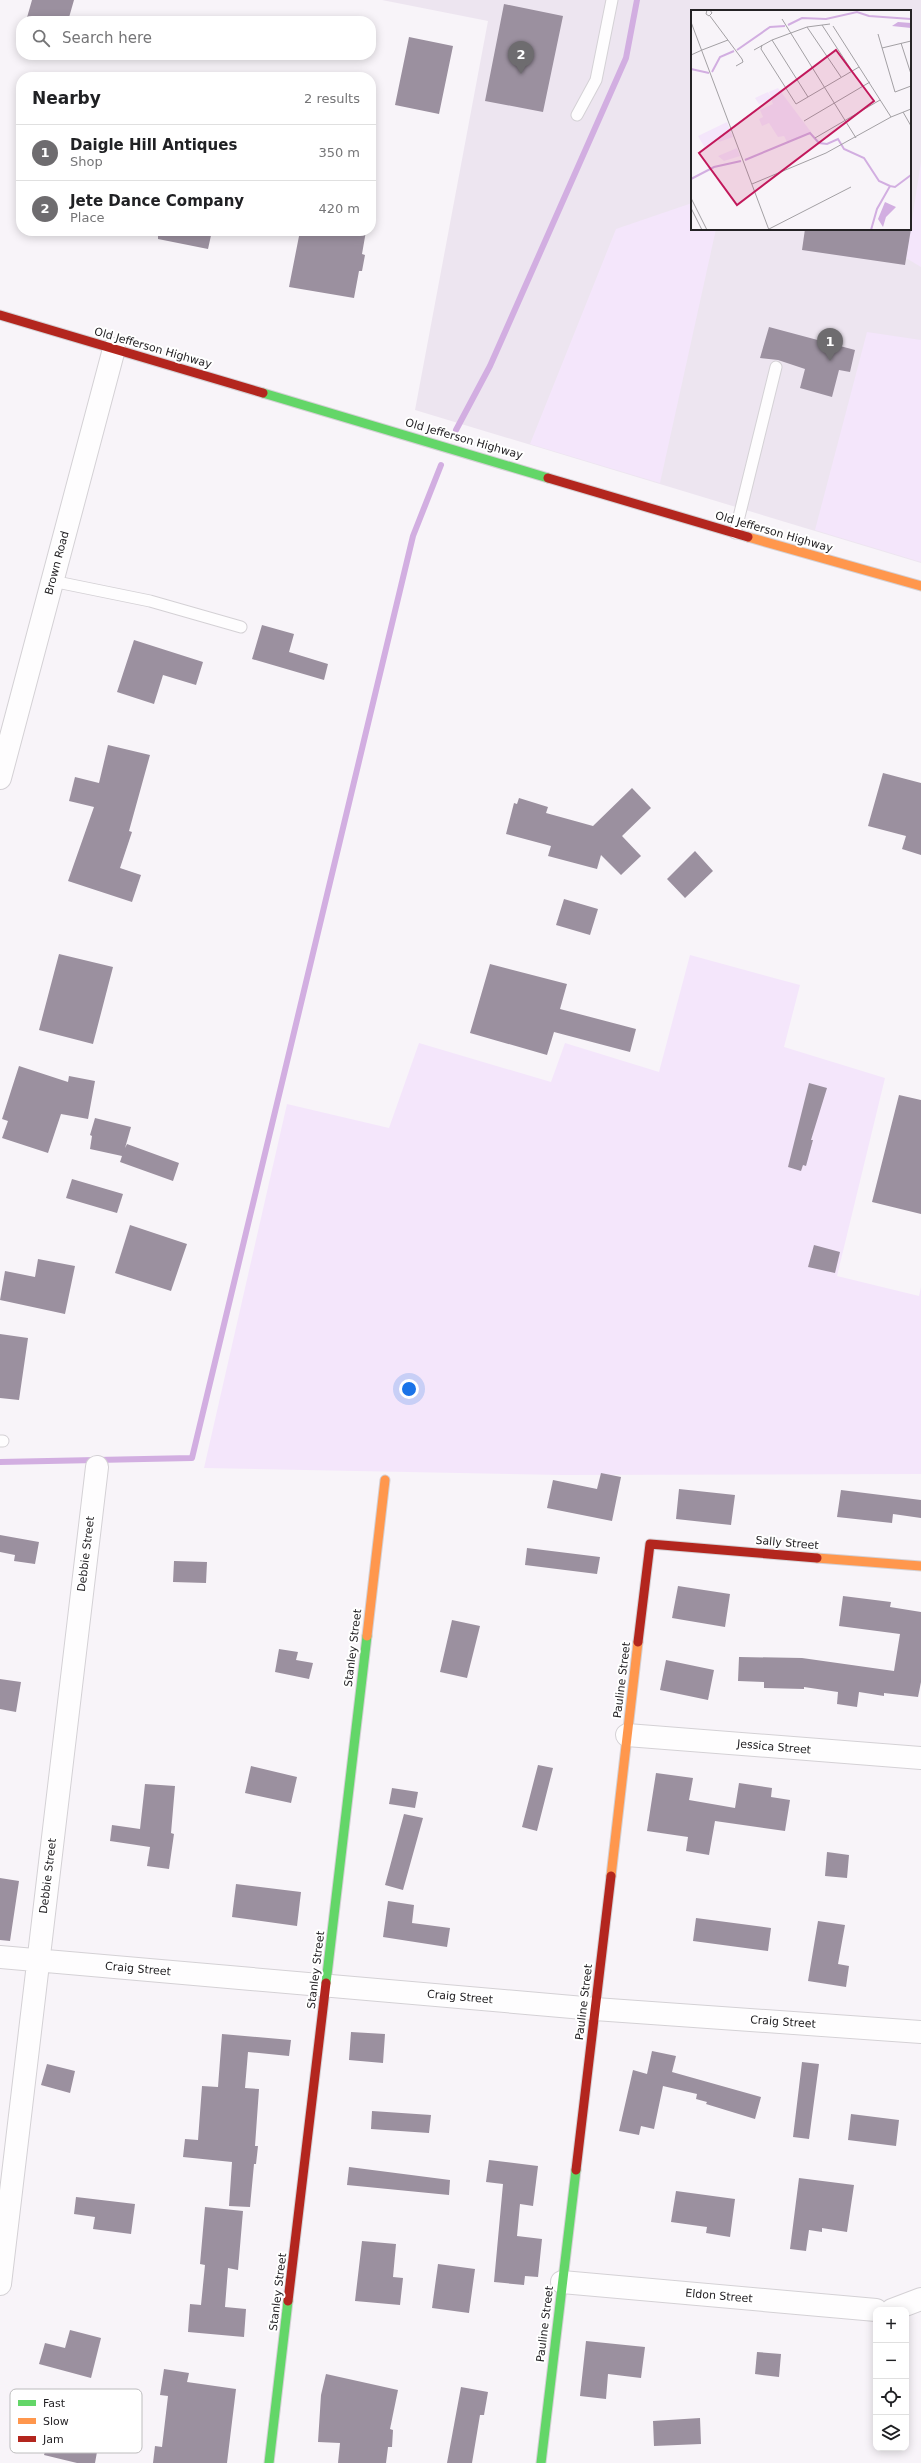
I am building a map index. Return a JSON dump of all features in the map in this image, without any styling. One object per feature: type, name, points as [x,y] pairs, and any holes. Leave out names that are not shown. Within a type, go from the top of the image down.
[{"type":"street","name":"Old Jefferson Highway","points":[[0,315],[735,533],[921,586]]},
{"type":"street","name":"Brown Road","points":[[0,778],[114,349]]},
{"type":"street","name":"Debbie Street","points":[[0,2284],[97,1467]]},
{"type":"street","name":"Stanley Street","points":[[269,2463],[385,1480]]},
{"type":"street","name":"Sally Street","points":[[650,1544],[921,1566]]},
{"type":"street","name":"Pauline Street","points":[[541,2463],[650,1544]]},
{"type":"street","name":"Jessica Street","points":[[628,1735],[921,1758]]},
{"type":"street","name":"Craig Street","points":[[0,1957],[595,2009],[921,2032]]},
{"type":"street","name":"Eldon Street","points":[[562,2282],[873,2310]]},
{"type":"street","points":[[900,2307],[921,2299]]},
{"type":"lane","points":[[577,115],[596,80],[612,0]]},
{"type":"lane","points":[[735,533],[776,367]]},
{"type":"lane","points":[[52,581],[150,601],[241,627]]},
{"type":"shaded area","points":[[382,0],[921,0],[921,563],[415,410],[488,21]]},
{"type":"shaded area","points":[[921,162],[921,267],[906,258]]},
{"type":"shaded area","points":[[691,203],[691,230],[716,230],[660,483],[530,444],[616,229]]},
{"type":"shaded area","points":[[867,332],[921,340],[921,562],[815,530]]},
{"type":"shaded area","points":[[690,955],[800,985],[784,1047],[885,1078],[837,1276],[919,1296],[921,1287],[921,1474],[562,1475],[204,1468],[287,1104],[389,1128],[419,1043],[551,1082],[565,1043],[659,1072]]},
{"type":"building","points":[[32,0],[74,0],[69,16],[27,16]]},
{"type":"building","points":[[504,4],[563,16],[543,112],[485,101]]},
{"type":"building","points":[[409,37],[453,46],[439,114],[395,105]]},
{"type":"building","points":[[805,230],[911,230],[905,265],[802,250]]},
{"type":"building","points":[[158,236],[211,236],[208,249],[158,239]]},
{"type":"building","points":[[299,236],[365,236],[362,254],[365,255],[362,271],[359,271],[354,298],[289,287]]},
{"type":"building","points":[[769,327],[855,350],[850,372],[839,370],[832,397],[800,388],[805,369],[778,360],[760,358]]},
{"type":"building","points":[[262,625],[294,634],[289,652],[328,664],[324,680],[252,659]]},
{"type":"building","points":[[134,640],[203,662],[196,685],[163,675],[154,704],[117,692]]},
{"type":"building","points":[[108,745],[150,755],[129,831],[132,832],[120,868],[141,875],[132,902],[68,881],[94,807],[69,801],[75,777],[99,783]]},
{"type":"building","points":[[883,773],[921,783],[921,855],[902,849],[906,836],[868,826]]},
{"type":"building","points":[[632,788],[651,808],[622,836],[641,856],[621,875],[601,855],[597,869],[548,856],[551,846],[506,834],[514,803],[517,804],[519,798],[548,807],[546,813],[593,826]]},
{"type":"building","points":[[695,851],[713,871],[685,898],[667,879]]},
{"type":"building","points":[[564,899],[598,909],[590,935],[556,925]]},
{"type":"building","points":[[59,954],[113,967],[93,1044],[39,1030]]},
{"type":"building","points":[[490,964],[567,984],[560,1009],[636,1029],[630,1052],[554,1032],[547,1055],[470,1033]]},
{"type":"building","points":[[19,1066],[68,1082],[69,1076],[95,1081],[88,1119],[61,1114],[48,1153],[2,1138],[8,1121],[2,1119]]},
{"type":"building","points":[[809,1083],[827,1088],[811,1140],[813,1140],[806,1166],[803,1165],[801,1171],[788,1167]]},
{"type":"building","points":[[899,1095],[921,1100],[921,1214],[872,1202]]},
{"type":"building","points":[[95,1118],[131,1127],[125,1148],[127,1144],[179,1163],[173,1181],[120,1162],[122,1156],[90,1149],[92,1136],[90,1135]]},
{"type":"building","points":[[72,1179],[123,1194],[117,1213],[66,1198]]},
{"type":"building","points":[[130,1225],[187,1244],[171,1291],[115,1273]]},
{"type":"building","points":[[814,1245],[840,1252],[835,1273],[808,1267]]},
{"type":"building","points":[[38,1259],[75,1266],[65,1314],[0,1300],[5,1271],[35,1277]]},
{"type":"building","points":[[0,1334],[28,1338],[19,1400],[0,1398]]},
{"type":"building","points":[[601,1473],[621,1477],[612,1521],[547,1508],[553,1480],[597,1489]]},
{"type":"building","points":[[679,1489],[735,1495],[731,1525],[676,1519]]},
{"type":"building","points":[[841,1490],[921,1500],[921,1518],[893,1514],[892,1523],[837,1517]]},
{"type":"building","points":[[0,1535],[39,1542],[35,1564],[14,1561],[15,1555],[0,1552]]},
{"type":"building","points":[[527,1548],[600,1557],[597,1574],[525,1565]]},
{"type":"building","points":[[174,1561],[207,1562],[206,1583],[173,1582]]},
{"type":"building","points":[[678,1586],[730,1594],[725,1627],[672,1618]]},
{"type":"building","points":[[843,1596],[891,1602],[890,1607],[921,1612],[921,1682],[918,1697],[884,1693],[884,1696],[859,1692],[857,1707],[837,1704],[838,1692],[804,1687],[804,1689],[764,1688],[764,1682],[738,1681],[739,1657],[802,1658],[894,1671],[900,1634],[839,1626]]},
{"type":"building","points":[[452,1620],[480,1626],[467,1678],[440,1672]]},
{"type":"building","points":[[279,1649],[298,1652],[296,1660],[313,1663],[309,1679],[275,1672]]},
{"type":"building","points":[[666,1660],[714,1670],[708,1700],[660,1690]]},
{"type":"building","points":[[0,1679],[21,1682],[16,1712],[0,1709]]},
{"type":"building","points":[[538,1765],[553,1768],[537,1831],[522,1827]]},
{"type":"building","points":[[251,1766],[297,1777],[291,1803],[245,1793]]},
{"type":"building","points":[[656,1773],[693,1778],[689,1800],[735,1808],[739,1783],[772,1788],[771,1797],[790,1800],[785,1831],[715,1821],[709,1855],[686,1851],[688,1837],[647,1831]]},
{"type":"building","points":[[145,1784],[175,1786],[171,1833],[174,1834],[169,1869],[147,1866],[150,1847],[110,1841],[112,1825],[140,1829]]},
{"type":"building","points":[[392,1788],[418,1792],[415,1808],[389,1804]]},
{"type":"building","points":[[404,1814],[423,1818],[403,1890],[385,1885]]},
{"type":"building","points":[[827,1852],[849,1855],[847,1878],[825,1876]]},
{"type":"building","points":[[0,1878],[19,1881],[10,1941],[0,1940]]},
{"type":"building","points":[[236,1884],[301,1892],[297,1926],[232,1917]]},
{"type":"building","points":[[388,1901],[414,1905],[412,1923],[450,1928],[447,1947],[383,1937]]},
{"type":"building","points":[[696,1918],[771,1928],[768,1951],[693,1941]]},
{"type":"building","points":[[818,1921],[845,1925],[838,1964],[849,1966],[846,1987],[808,1981]]},
{"type":"building","points":[[351,2032],[385,2034],[383,2063],[349,2060]]},
{"type":"building","points":[[222,2034],[291,2040],[289,2056],[248,2052],[245,2088],[259,2089],[255,2146],[258,2146],[256,2164],[254,2164],[250,2207],[229,2206],[232,2162],[183,2157],[185,2139],[198,2140],[202,2086],[218,2087]]},
{"type":"building","points":[[652,2051],[676,2056],[672,2072],[761,2097],[755,2119],[706,2104],[707,2102],[696,2099],[697,2094],[663,2086],[654,2129],[641,2126],[639,2135],[619,2131],[633,2070],[647,2074]]},
{"type":"building","points":[[802,2062],[819,2064],[809,2139],[793,2137]]},
{"type":"building","points":[[47,2064],[75,2071],[70,2093],[41,2085]]},
{"type":"building","points":[[372,2111],[431,2115],[429,2133],[371,2129]]},
{"type":"building","points":[[851,2114],[899,2120],[896,2146],[848,2140]]},
{"type":"building","points":[[489,2160],[538,2166],[533,2206],[520,2204],[517,2236],[542,2239],[538,2277],[525,2276],[524,2285],[494,2282],[503,2184],[486,2182]]},
{"type":"building","points":[[349,2167],[450,2180],[449,2195],[347,2185]]},
{"type":"building","points":[[799,2178],[854,2185],[847,2232],[822,2228],[822,2232],[809,2230],[806,2251],[790,2249]]},
{"type":"building","points":[[676,2191],[735,2199],[730,2237],[706,2233],[707,2227],[671,2222]]},
{"type":"building","points":[[76,2197],[135,2204],[131,2234],[93,2229],[95,2217],[74,2214]]},
{"type":"building","points":[[205,2207],[243,2211],[238,2270],[228,2268],[225,2307],[246,2309],[244,2337],[188,2332],[190,2304],[201,2305],[205,2265],[200,2264]]},
{"type":"building","points":[[362,2241],[396,2244],[393,2277],[403,2278],[400,2305],[355,2301]]},
{"type":"building","points":[[438,2264],[475,2269],[469,2313],[432,2308]]},
{"type":"building","points":[[70,2330],[101,2338],[91,2378],[39,2364],[45,2343],[65,2348]]},
{"type":"building","points":[[586,2341],[645,2347],[641,2378],[608,2374],[606,2399],[580,2396]]},
{"type":"building","points":[[757,2352],[781,2354],[779,2377],[755,2374]]},
{"type":"building","points":[[164,2369],[189,2373],[187,2382],[236,2389],[227,2463],[153,2463],[155,2446],[162,2447],[168,2396],[160,2395]]},
{"type":"building","points":[[326,2374],[398,2390],[390,2429],[393,2430],[392,2447],[388,2447],[386,2463],[338,2463],[340,2443],[318,2442],[321,2395]]},
{"type":"building","points":[[461,2387],[488,2392],[484,2415],[480,2415],[472,2463],[447,2463]]},
{"type":"building","points":[[700,2418],[701,2444],[654,2446],[653,2421]]},
{"type":"building","points":[[45,2453],[97,2453],[95,2463],[77,2463],[44,2455]]},
{"type":"waterway","points":[[456,430],[490,366],[626,58],[637,0]]},
{"type":"waterway","points":[[0,1462],[192,1458],[413,536],[441,465]]},
{"type":"traffic: fast","points":[[263,393],[548,478]]},
{"type":"traffic: fast","points":[[326,1983],[367,1636]]},
{"type":"traffic: fast","points":[[541,2463],[576,2170]]},
{"type":"traffic: fast","points":[[269,2463],[288,2301]]},
{"type":"traffic: slow","points":[[748,537],[921,586]]},
{"type":"traffic: slow","points":[[367,1636],[385,1480]]},
{"type":"traffic: slow","points":[[817,1558],[921,1566]]},
{"type":"traffic: slow","points":[[611,1876],[638,1642]]},
{"type":"traffic: jam","points":[[0,315],[263,393]]},
{"type":"traffic: jam","points":[[548,478],[748,537]]},
{"type":"traffic: jam","points":[[638,1642],[650,1544],[817,1558]]},
{"type":"traffic: jam","points":[[576,2170],[611,1876]]},
{"type":"traffic: jam","points":[[288,2301],[326,1983]]},
{"type":"place","name":"Jete Dance Company","points":[[521,74]]},
{"type":"place","name":"Daigle Hill Antiques","points":[[830,361]]}]
